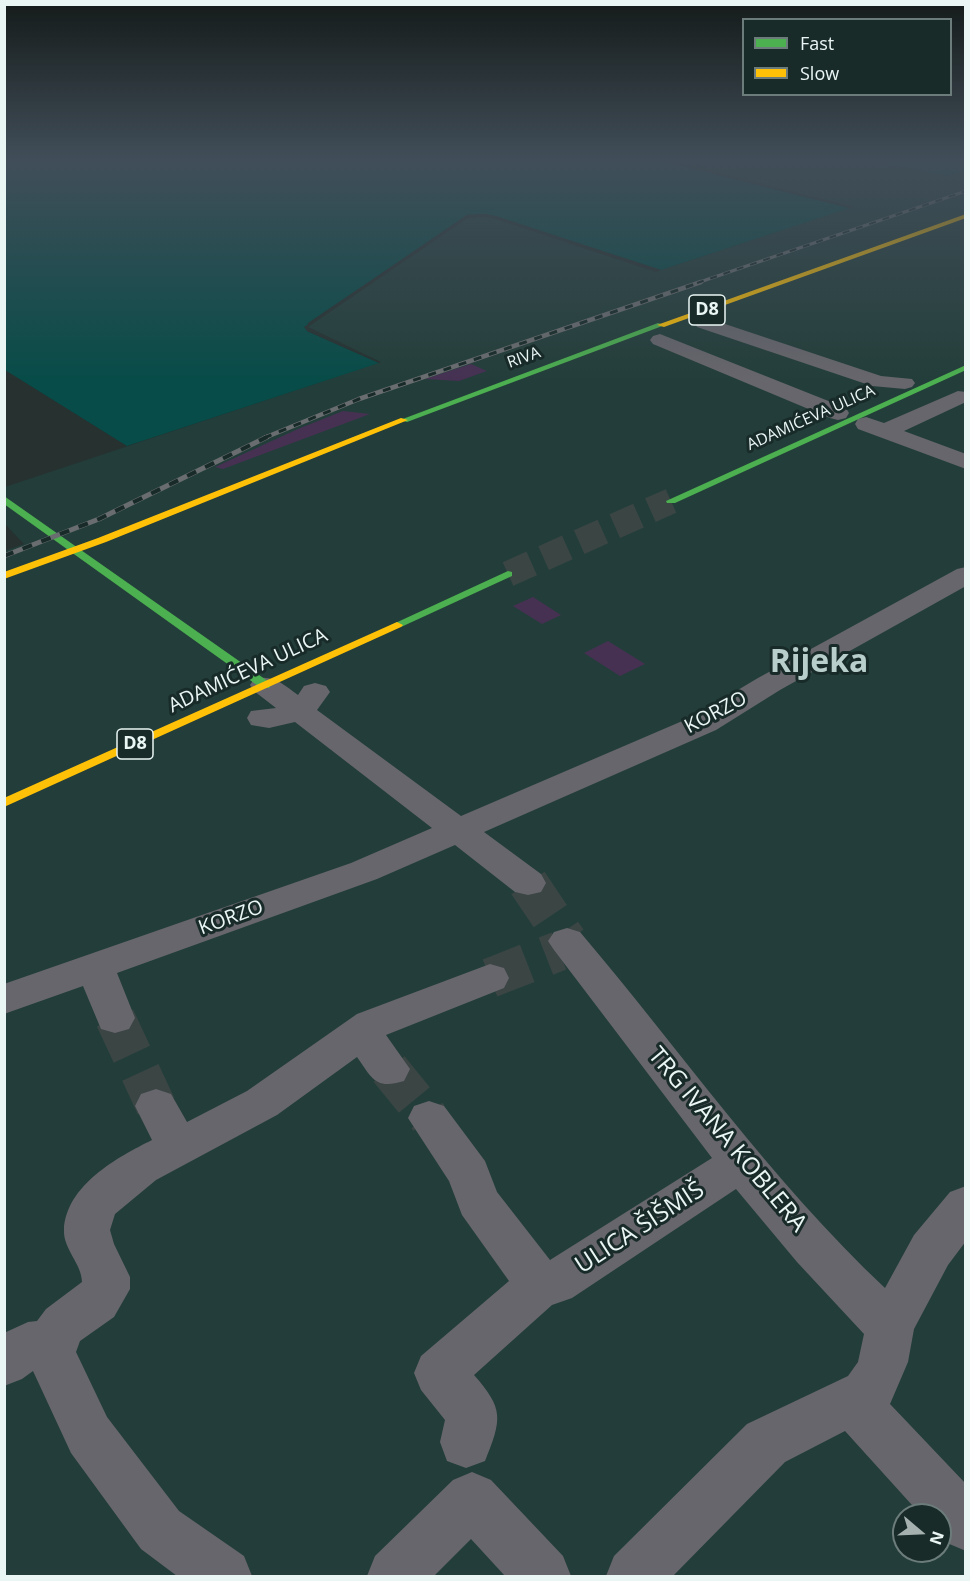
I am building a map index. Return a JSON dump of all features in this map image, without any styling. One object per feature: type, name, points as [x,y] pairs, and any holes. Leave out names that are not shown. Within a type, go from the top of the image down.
[{"type":"main road","name":"RIVA","points":[[78,551],[265,474],[449,403],[917,234]]},
{"type":"main road","name":"ADAMIĆEVA ULICA","points":[[671,501],[966,367]]},
{"type":"main road","points":[[4,499],[265,686]]},
{"type":"main road","name":"D8","points":[[4,576],[78,551]]},
{"type":"main road","name":"ADAMIĆEVA ULICA","points":[[4,803],[508,574]]},
{"type":"street","points":[[704,323],[738,330],[879,382],[905,383]]},
{"type":"street","points":[[738,330],[671,347],[838,413]]},
{"type":"street","points":[[951,400],[911,418],[869,427],[966,462]]},
{"type":"street","points":[[911,418],[944,430]]},
{"type":"street","name":"KORZO","points":[[4,999],[363,871],[705,723],[769,684],[966,575]]},
{"type":"street","points":[[265,686],[305,701],[456,830],[528,882]]},
{"type":"street","points":[[262,718],[279,717],[305,701]]},
{"type":"street","name":"TRG IVANA KOBLERA","points":[[566,946],[696,1108],[889,1336]]},
{"type":"street","points":[[95,966],[115,1018]]},
{"type":"street","points":[[224,1576],[160,1530],[89,1435],[51,1355],[50,1344],[63,1325],[98,1300],[106,1289],[106,1277],[91,1248],[87,1230],[91,1213],[99,1200],[140,1167],[262,1103],[371,1025],[490,978]]},
{"type":"street","points":[[361,1032],[389,1069]]},
{"type":"street","points":[[156,1106],[178,1147]]},
{"type":"street","points":[[429,1118],[469,1174],[478,1201],[547,1284]]},
{"type":"street","name":"ULICA ŠIŠMIŠ","points":[[473,1475],[473,1413],[439,1373],[547,1284],[726,1172]]},
{"type":"street","points":[[634,1576],[766,1443],[866,1394],[876,1383],[889,1336],[931,1250],[966,1206]]},
{"type":"street","points":[[4,1362],[28,1345],[50,1344]]},
{"type":"street","points":[[852,1401],[966,1524]]},
{"type":"street","points":[[395,1576],[473,1475],[543,1576]]},
{"type":"shaded area","points":[[440,234],[548,234],[661,270],[771,234],[965,234],[965,1576],[5,1576],[4,551],[24,544],[5,524],[5,487],[378,363],[304,327]]},
{"type":"shaded area","points":[[471,364],[487,371],[459,381],[425,379]]},
{"type":"shaded area","points":[[343,411],[370,414],[223,469],[215,467],[298,429]]},
{"type":"shaded area","points":[[533,597],[561,615],[542,624],[513,606]]},
{"type":"shaded area","points":[[608,641],[645,664],[620,676],[584,653]]},
{"type":"water","points":[[4,234],[439,234],[308,323],[307,331],[379,363],[127,446],[5,370]]},
{"type":"water","points":[[550,234],[771,234],[661,270]]},
{"type":"pier","points":[[440,234],[445,234],[308,327],[381,362],[307,331],[304,327]]},
{"type":"pier","points":[[540,234],[548,234],[661,270],[656,272]]},
{"type":"tunnel","points":[[508,574],[671,501]]},
{"type":"tunnel","points":[[528,883],[567,941]]},
{"type":"tunnel","points":[[490,978],[559,951]]},
{"type":"tunnel","points":[[115,1018],[156,1106]]},
{"type":"tunnel","points":[[389,1069],[429,1118]]},
{"type":"railway","points":[[697,283],[841,234]]},
{"type":"railway","points":[[264,438],[359,399],[701,282]]},
{"type":"railway","points":[[4,556],[99,519],[267,437]]},
{"type":"traffic: fast","points":[[404,420],[661,325]]},
{"type":"traffic: fast","points":[[671,501],[966,367]]},
{"type":"traffic: fast","points":[[4,499],[265,685]]},
{"type":"traffic: fast","points":[[397,625],[508,574]]},
{"type":"traffic: slow","points":[[661,325],[916,234]]},
{"type":"traffic: slow","points":[[4,576],[102,540],[404,420]]},
{"type":"traffic: slow","points":[[4,803],[397,625]]},
{"type":"district","name":"Rijeka","points":[[819,663]]}]
